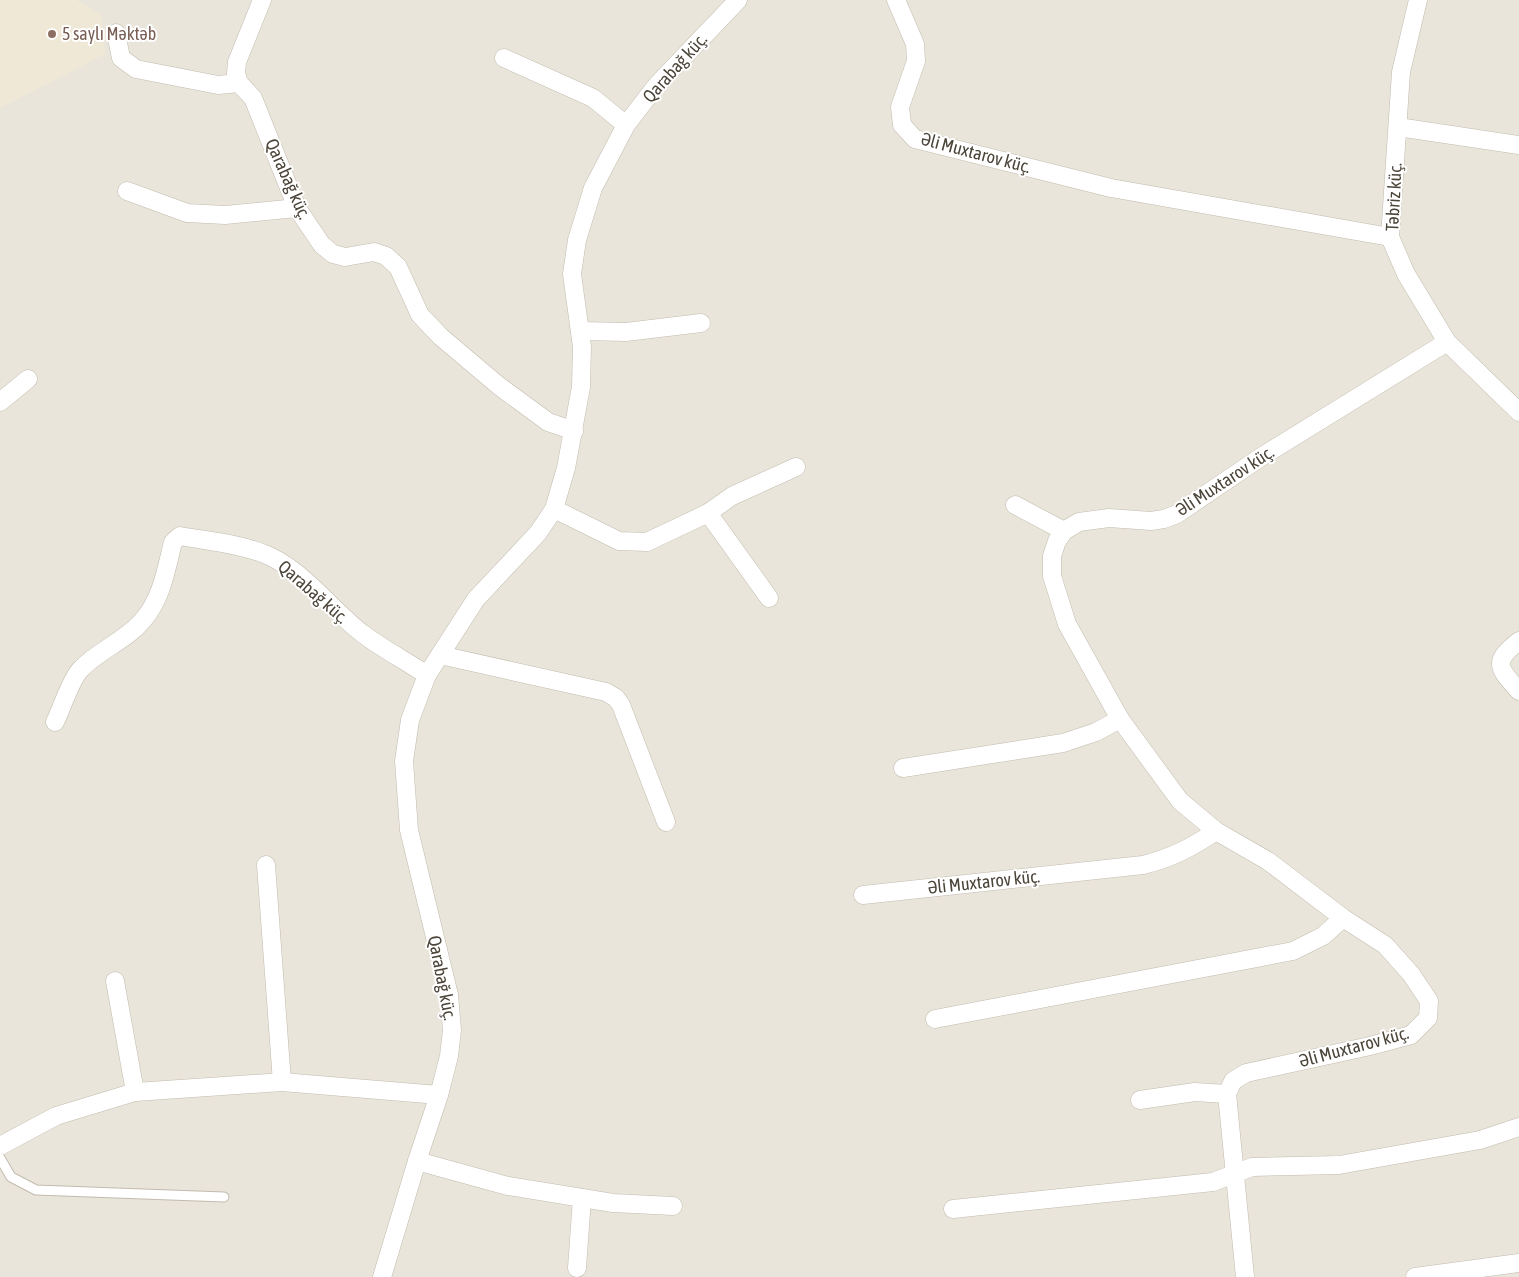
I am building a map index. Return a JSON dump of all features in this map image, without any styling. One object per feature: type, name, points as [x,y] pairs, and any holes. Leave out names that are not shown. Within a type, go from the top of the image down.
[{"type":"street","points":[[116,33],[121,58],[136,69],[218,85],[239,84],[236,72],[237,62],[262,0]]},
{"type":"street","name":"Qarabağ küç.","points":[[382,1277],[439,1094],[449,1056],[452,1030],[449,995],[409,830],[404,761],[410,720],[427,675],[476,599],[538,533],[554,508],[566,468],[581,387],[582,348],[572,274],[576,240],[593,188],[626,125],[656,86],[738,0]]},
{"type":"street","name":"Əli Muxtarov küç.","points":[[896,0],[915,44],[916,61],[900,107],[902,125],[915,139],[1111,188],[1390,237]]},
{"type":"street","name":"Təbriz küç.","points":[[1418,0],[1401,72],[1390,237],[1406,274],[1447,342],[1519,412]]},
{"type":"street","points":[[504,58],[592,98],[626,125]]},
{"type":"street","name":"Qarabağ küç.","points":[[239,84],[253,98],[297,208],[322,245],[333,254],[345,257],[374,252],[386,256],[398,267],[420,315],[441,337],[499,386],[548,422],[574,430]]},
{"type":"street","points":[[1398,127],[1519,145]]},
{"type":"street","points":[[128,191],[187,213],[225,215],[297,208]]},
{"type":"street","points":[[580,331],[626,332],[701,323]]},
{"type":"street","name":"Əli Muxtarov küç.","points":[[1227,1094],[1233,1081],[1246,1073],[1370,1046],[1411,1035],[1428,1018],[1429,1001],[1411,974],[1385,945],[1343,918],[1268,861],[1216,831],[1180,801],[1120,718],[1067,624],[1052,576],[1052,556],[1057,541],[1064,531],[1079,522],[1109,518],[1151,521],[1177,514],[1261,457],[1447,342]]},
{"type":"street","points":[[0,402],[28,379]]},
{"type":"street","points":[[554,508],[619,541],[647,542],[708,513],[732,496],[796,467]]},
{"type":"street","points":[[1015,506],[1064,531]]},
{"type":"street","points":[[708,513],[769,598]]},
{"type":"street","name":"Qarabağ küç.","points":[[55,722],[80,670],[124,638],[143,621],[158,599],[173,542],[180,536],[247,549],[277,560],[305,581],[363,634],[427,675]]},
{"type":"street","points":[[1519,641],[1506,651],[1501,661],[1503,674],[1519,690]]},
{"type":"street","points":[[440,655],[606,692],[616,698],[621,705],[666,822]]},
{"type":"street","points":[[903,768],[1063,743],[1096,732],[1120,718]]},
{"type":"street","name":"Əli Muxtarov küç.","points":[[863,895],[1142,865],[1168,858],[1195,846],[1216,831]]},
{"type":"street","points":[[266,865],[282,1082]]},
{"type":"street","points":[[935,1019],[1293,951],[1323,936],[1343,918]]},
{"type":"street","points":[[115,981],[135,1092]]},
{"type":"street","points":[[0,1146],[56,1116],[135,1092],[282,1082],[439,1094]]},
{"type":"street","points":[[1140,1100],[1194,1092],[1227,1094],[1245,1277]]},
{"type":"street","points":[[953,1209],[1213,1182],[1252,1166],[1340,1165],[1480,1140],[1519,1127]]},
{"type":"street","points":[[417,1161],[508,1186],[613,1203],[673,1206]]},
{"type":"street","points":[[578,1268],[582,1198]]},
{"type":"street","points":[[1415,1277],[1519,1262]]},
{"type":"lane","points":[[0,1158],[11,1177],[36,1190],[224,1197]]},
{"type":"shaded area","points":[[0,0],[1519,0],[1519,1277],[0,1277]]},
{"type":"shaded area","name":"5 saylı Məktəb","points":[[0,0],[76,0],[101,14],[105,54],[0,108]]},
{"type":"place","name":"5 saylı Məktəb","points":[[52,34]]}]
